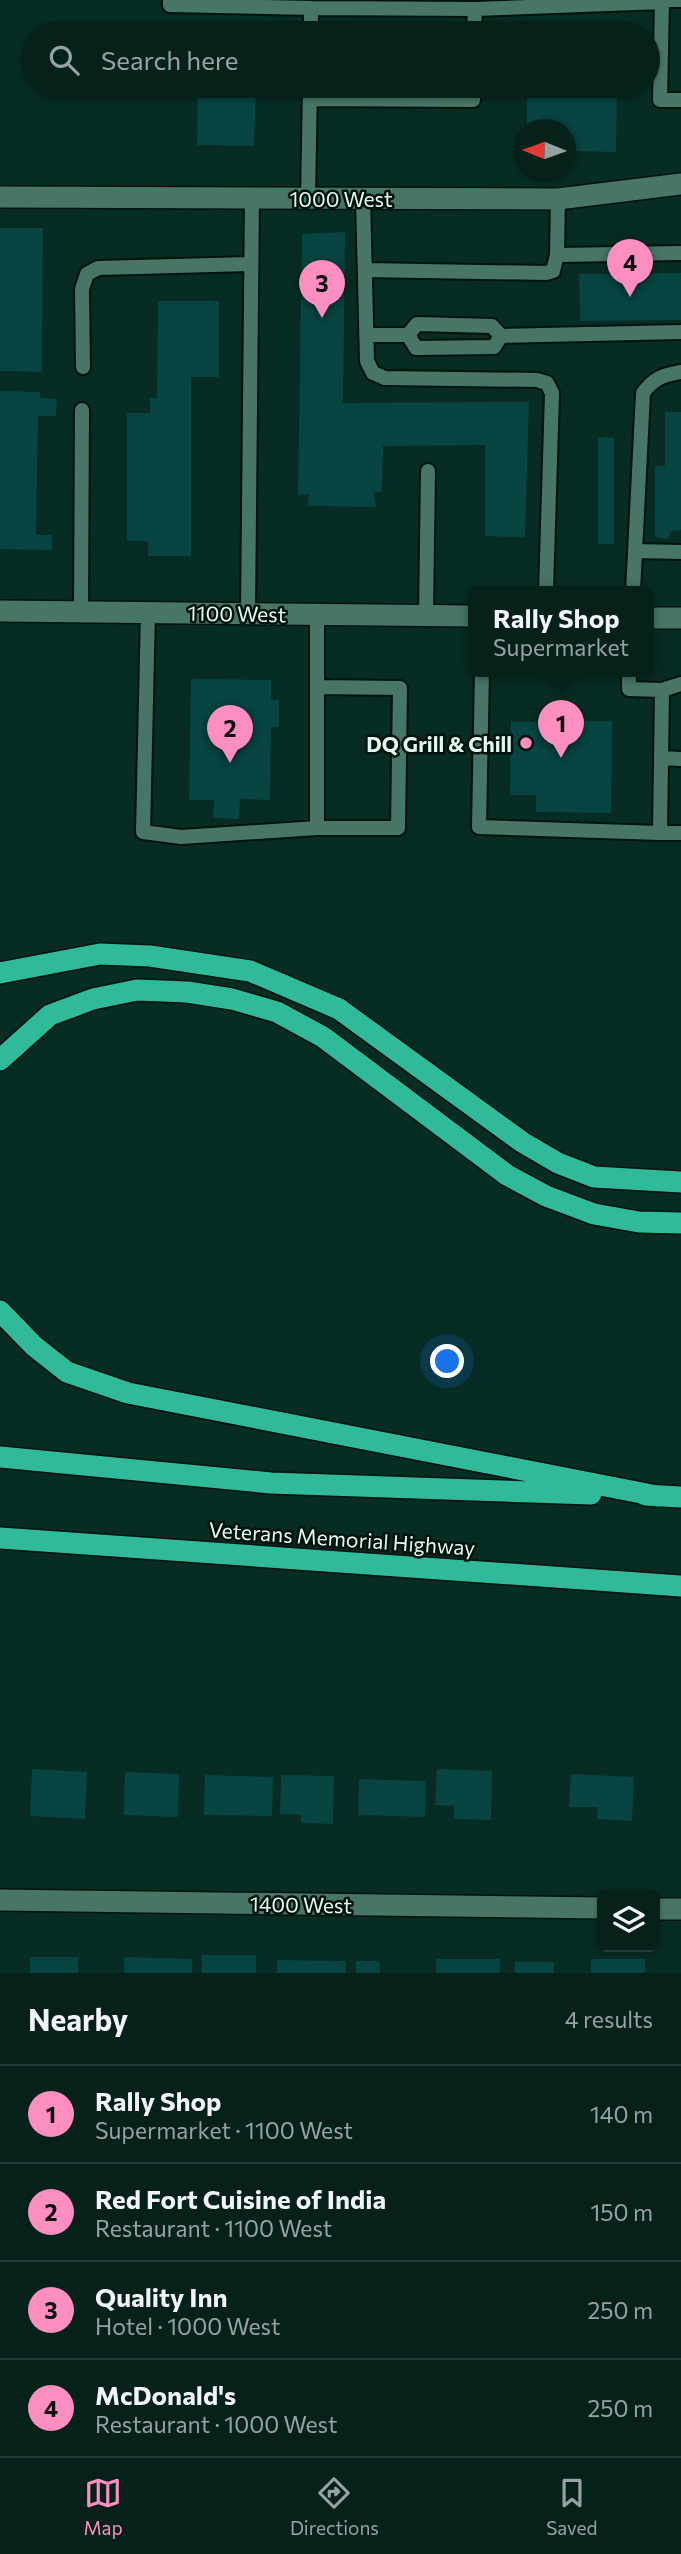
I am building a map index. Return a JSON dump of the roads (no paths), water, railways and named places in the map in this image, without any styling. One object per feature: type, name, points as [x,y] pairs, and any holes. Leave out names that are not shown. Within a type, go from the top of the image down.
[{"type":"highway","points":[[0,973],[100,954],[149,956],[250,971],[339,1009],[522,1142],[558,1163],[594,1177],[681,1182]]},
{"type":"highway","points":[[0,1060],[50,1015],[93,999],[137,990],[187,992],[232,999],[277,1012],[323,1037],[508,1175],[546,1196],[594,1214],[639,1222],[681,1223]]},
{"type":"highway","points":[[0,1311],[34,1346],[67,1372],[128,1393],[657,1496]]},
{"type":"highway","points":[[0,1457],[271,1483],[681,1497]]},
{"type":"highway","name":"Veterans Memorial Highway","points":[[0,1538],[681,1586]]},
{"type":"street","name":"1000 West","points":[[0,197],[558,199],[681,184]]},
{"type":"street","name":"1100 West","points":[[0,611],[468,616]]},
{"type":"street","points":[[654,618],[681,618]]},
{"type":"street","name":"1400 West","points":[[0,1900],[597,1908]]},
{"type":"street","points":[[660,1909],[681,1909]]},
{"type":"lane","points":[[170,0],[170,5],[475,9],[681,0]]},
{"type":"lane","points":[[662,1],[660,100],[681,100]]},
{"type":"lane","points":[[311,8],[311,21]]},
{"type":"lane","points":[[474,21],[475,9]]},
{"type":"lane","points":[[308,198],[310,98]]},
{"type":"lane","points":[[432,98],[473,98]]},
{"type":"lane","points":[[248,613],[252,198]]},
{"type":"lane","points":[[363,198],[367,361],[373,373],[385,378],[537,380],[547,383],[552,393],[546,586]]},
{"type":"lane","points":[[365,270],[553,271],[557,255],[558,199]]},
{"type":"lane","points":[[557,255],[681,253]]},
{"type":"lane","points":[[83,368],[82,289],[87,274],[98,268],[251,264]]},
{"type":"lane","points":[[408,335],[417,324],[492,326],[501,336],[681,332]]},
{"type":"lane","points":[[366,335],[408,335]]},
{"type":"lane","points":[[408,335],[416,348],[495,347],[501,336]]},
{"type":"lane","points":[[633,586],[643,393],[650,383],[662,375],[681,372]]},
{"type":"lane","points":[[81,612],[82,410]]},
{"type":"lane","points":[[426,615],[428,471]]},
{"type":"lane","points":[[636,551],[681,552]]},
{"type":"lane","points":[[148,612],[143,832],[181,837],[317,828],[398,828],[400,688],[317,687]]},
{"type":"lane","points":[[317,614],[317,828]]},
{"type":"lane","points":[[482,677],[478,827],[681,833]]},
{"type":"lane","points":[[629,677],[629,689],[662,690],[681,684]]},
{"type":"lane","points":[[660,833],[662,690]]},
{"type":"lane","points":[[661,758],[681,759]]},
{"type":"place","name":"McDonald's","points":[[630,297]]},
{"type":"place","name":"Quality Inn","points":[[322,318]]},
{"type":"place","name":"DQ Grill & Chill","points":[[526,743]]},
{"type":"place","name":"Rally Shop","points":[[561,758]]},
{"type":"place","name":"Red Fort Cuisine of India","points":[[230,763]]}]
